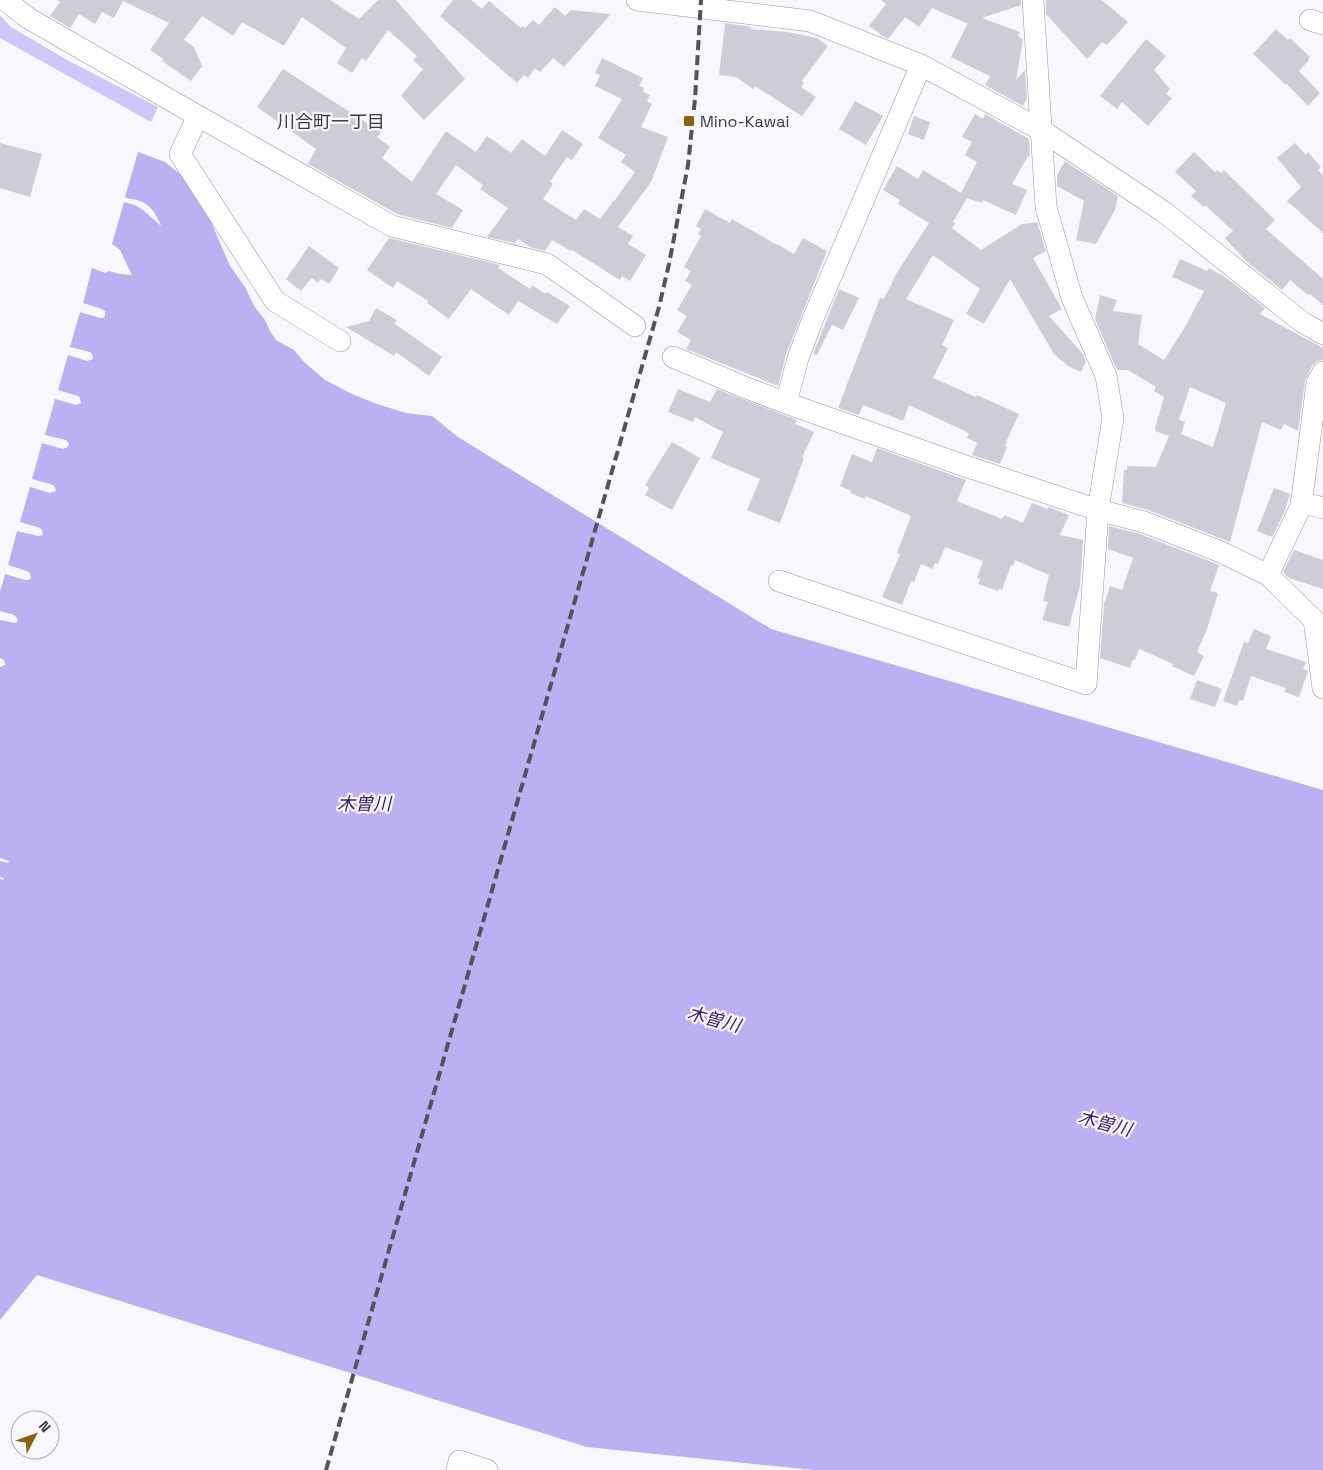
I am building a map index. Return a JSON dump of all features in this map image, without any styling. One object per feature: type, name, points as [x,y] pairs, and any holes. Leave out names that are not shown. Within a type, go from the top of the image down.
[{"type":"street","points":[[5,0],[28,18],[392,226],[547,264],[635,326]]},
{"type":"street","points":[[638,0],[679,2],[810,21],[921,65],[1041,130],[1164,212],[1258,285],[1302,322],[1323,334]]},
{"type":"street","points":[[780,581],[1086,684],[1098,510],[1113,418],[1106,376],[1072,298],[1046,207],[1033,0]]},
{"type":"street","points":[[786,403],[798,358],[812,321],[921,65]]},
{"type":"street","points":[[198,116],[180,154],[275,301],[340,341]]},
{"type":"street","points":[[673,357],[786,403],[1098,510],[1144,522],[1221,552],[1268,575],[1314,620],[1323,688]]},
{"type":"street","points":[[1268,575],[1300,506],[1317,383],[1323,372]]},
{"type":"street","points":[[1301,502],[1323,508]]},
{"type":"street","points":[[456,1470],[459,1461],[487,1470]]},
{"type":"shaded area","points":[[0,15],[11,27],[67,60],[158,107],[151,122],[0,38]]},
{"type":"water","name":"木曽川","points":[[138,152],[165,162],[185,178],[212,222],[230,266],[245,287],[254,306],[265,320],[276,340],[294,350],[304,362],[325,380],[377,404],[406,413],[432,416],[458,437],[771,629],[1323,790],[1323,1470],[814,1470],[587,1447],[37,1275],[0,1320],[0,879],[3,880],[4,878],[0,877],[0,861],[8,863],[9,861],[0,858],[0,667],[5,665],[4,660],[0,658],[0,620],[15,623],[18,619],[14,615],[0,611],[0,592],[5,574],[25,580],[31,578],[30,573],[27,571],[8,565],[17,531],[38,536],[43,535],[40,528],[20,522],[30,487],[50,493],[56,491],[53,485],[32,479],[42,443],[63,449],[68,447],[69,444],[66,440],[45,435],[55,399],[76,405],[81,403],[78,396],[58,390],[68,355],[87,361],[93,359],[90,352],[70,347],[80,312],[100,318],[105,316],[105,311],[102,309],[83,303],[92,268],[105,273],[109,271],[132,275],[120,250],[112,244],[124,202],[135,205],[143,210],[161,226],[155,214],[146,204],[125,197]]},
{"type":"building","points":[[57,0],[330,0],[359,19],[378,0],[396,0],[465,79],[424,120],[401,96],[423,69],[413,60],[417,56],[388,30],[366,61],[362,58],[352,73],[337,63],[346,48],[302,17],[284,46],[242,22],[233,36],[202,16],[184,40],[194,47],[202,66],[191,81],[162,61],[163,59],[150,50],[169,23],[123,1],[114,18],[102,12],[95,24],[79,14],[70,28],[50,16],[60,2]]},
{"type":"building","points":[[453,0],[471,0],[482,9],[489,1],[521,28],[523,26],[525,28],[533,20],[539,25],[555,7],[565,16],[571,10],[611,14],[564,67],[553,58],[540,72],[535,68],[528,78],[524,75],[517,83],[440,16]]},
{"type":"building","points":[[881,0],[1021,0],[1021,5],[982,18],[1020,32],[1018,36],[1023,40],[1016,80],[1025,70],[1027,98],[1023,106],[985,85],[990,76],[951,57],[968,23],[932,8],[919,27],[905,17],[888,39],[869,26],[886,4]]},
{"type":"building","points":[[1046,0],[1102,0],[1128,22],[1107,45],[1102,42],[1087,59],[1046,14]]},
{"type":"building","points":[[725,23],[752,27],[750,29],[788,32],[817,38],[828,46],[802,81],[804,83],[801,87],[816,97],[802,116],[755,86],[753,89],[736,77],[719,75]]},
{"type":"building","points":[[1276,29],[1288,40],[1290,38],[1310,57],[1299,71],[1320,93],[1308,106],[1287,84],[1253,54]]},
{"type":"building","points":[[1146,39],[1166,56],[1154,70],[1170,89],[1166,94],[1172,98],[1148,126],[1122,102],[1117,109],[1100,96]]},
{"type":"building","points":[[602,58],[643,78],[639,86],[644,88],[643,92],[650,95],[647,101],[652,104],[641,127],[668,137],[651,182],[618,227],[633,236],[628,244],[646,255],[630,281],[622,276],[620,280],[572,250],[552,240],[545,251],[530,247],[518,239],[515,243],[487,237],[508,208],[480,189],[483,185],[456,165],[436,194],[463,210],[452,228],[397,214],[308,164],[316,149],[257,107],[283,69],[381,132],[377,137],[390,147],[382,158],[412,182],[446,131],[476,152],[487,136],[511,153],[522,139],[545,156],[562,130],[583,144],[572,160],[567,157],[550,182],[553,184],[543,199],[576,220],[584,209],[600,219],[635,172],[621,162],[626,155],[598,138],[622,99],[595,86],[600,75],[595,73]]},
{"type":"building","points":[[855,101],[883,116],[866,145],[839,129]]},
{"type":"building","points":[[975,114],[983,119],[985,114],[1029,139],[1030,157],[1028,156],[1012,184],[1027,190],[1016,215],[983,200],[982,203],[967,198],[953,222],[955,224],[952,228],[981,250],[1022,224],[1037,222],[1046,251],[1033,258],[1062,309],[1049,316],[1083,354],[1086,362],[1081,372],[1068,366],[1054,354],[1010,279],[984,324],[966,314],[980,289],[933,255],[906,299],[954,320],[942,345],[948,348],[933,378],[1019,414],[1006,442],[1005,446],[1007,447],[1000,464],[972,455],[977,443],[967,438],[969,433],[909,405],[903,421],[863,405],[859,415],[838,408],[880,298],[884,299],[896,274],[929,223],[898,204],[900,200],[883,190],[897,166],[918,179],[923,170],[961,193],[977,162],[965,155],[972,142],[962,137]]},
{"type":"building","points":[[914,116],[930,122],[924,140],[908,134]]},
{"type":"building","points":[[0,143],[42,154],[30,197],[0,188]]},
{"type":"building","points":[[1295,143],[1306,155],[1308,152],[1321,167],[1318,170],[1323,175],[1323,233],[1287,201],[1301,187],[1277,158]]},
{"type":"building","points":[[1194,152],[1215,172],[1217,170],[1221,173],[1224,170],[1275,220],[1266,229],[1323,279],[1323,305],[1290,280],[1282,290],[1246,261],[1225,238],[1233,231],[1205,205],[1204,207],[1191,196],[1196,191],[1175,172]]},
{"type":"building","points":[[1065,161],[1118,196],[1115,210],[1096,244],[1076,240],[1084,201],[1057,186],[1057,175]]},
{"type":"building","points":[[705,209],[730,223],[732,219],[794,254],[803,238],[827,251],[786,354],[778,386],[686,349],[691,340],[677,332],[687,316],[677,310],[692,285],[685,281],[691,271],[684,267],[701,236],[698,234],[701,229],[696,226]]},
{"type":"building","points":[[389,238],[500,265],[498,268],[530,289],[532,285],[570,306],[557,324],[518,301],[509,315],[471,289],[449,319],[427,303],[428,301],[397,281],[393,288],[367,270]]},
{"type":"building","points":[[309,246],[339,268],[329,284],[321,279],[318,283],[312,278],[301,291],[286,279]]},
{"type":"building","points":[[1180,259],[1207,271],[1209,268],[1225,277],[1265,308],[1260,314],[1323,348],[1323,360],[1317,361],[1312,366],[1305,381],[1298,431],[1284,424],[1281,430],[1262,422],[1230,542],[1148,510],[1122,503],[1124,470],[1127,470],[1127,466],[1156,467],[1169,436],[1155,431],[1164,397],[1154,391],[1156,387],[1128,370],[1117,370],[1095,319],[1100,295],[1117,300],[1113,311],[1142,315],[1138,344],[1164,360],[1185,327],[1204,291],[1172,277]],"holes":[[[1190,387],[1226,403],[1213,447],[1181,434],[1185,422],[1179,420]]]},
{"type":"building","points":[[839,289],[859,298],[843,330],[832,325],[817,355],[813,354]]},
{"type":"building","points":[[376,308],[397,320],[395,324],[442,357],[429,376],[396,352],[394,356],[346,327],[369,321]]},
{"type":"building","points":[[678,389],[710,402],[717,389],[797,420],[795,424],[814,432],[802,458],[804,458],[780,523],[747,510],[760,479],[711,458],[723,432],[695,417],[693,422],[668,412]]},
{"type":"building","points":[[672,442],[700,458],[672,510],[645,495],[649,488],[645,485]]},
{"type":"building","points":[[877,448],[966,480],[957,501],[1002,519],[1004,515],[1023,523],[1032,503],[1069,515],[1060,535],[1083,540],[1080,586],[1069,627],[1042,620],[1048,602],[1043,601],[1049,575],[1015,560],[1013,566],[1011,565],[1002,590],[999,589],[998,591],[978,584],[980,579],[977,578],[983,561],[945,547],[938,564],[935,563],[933,569],[921,564],[914,582],[911,581],[902,605],[882,597],[900,554],[897,553],[911,516],[866,496],[865,499],[850,493],[851,491],[840,486],[852,454],[872,462]]},
{"type":"building","points":[[1274,488],[1290,494],[1284,513],[1272,537],[1257,531]]},
{"type":"building","points":[[1109,526],[1140,534],[1219,565],[1210,591],[1218,593],[1207,629],[1197,652],[1204,656],[1194,676],[1172,666],[1173,664],[1139,649],[1130,668],[1100,658],[1104,604],[1110,586],[1122,590],[1133,558],[1108,549]]},
{"type":"building","points":[[1294,550],[1323,560],[1323,589],[1289,578],[1283,572]]},
{"type":"building","points":[[1254,629],[1271,636],[1266,649],[1306,662],[1303,669],[1308,671],[1299,697],[1284,692],[1286,688],[1251,676],[1243,701],[1239,700],[1237,706],[1223,701],[1244,642],[1248,643]]},
{"type":"building","points":[[1197,680],[1222,689],[1215,707],[1190,699]]},
{"type":"railway","points":[[326,1470],[659,307],[688,165],[695,99],[701,0]]},
{"type":"place","name":"Mino-Kawai","points":[[689,121]]},
{"type":"district","name":"川合町一丁目","points":[[331,121]]}]
